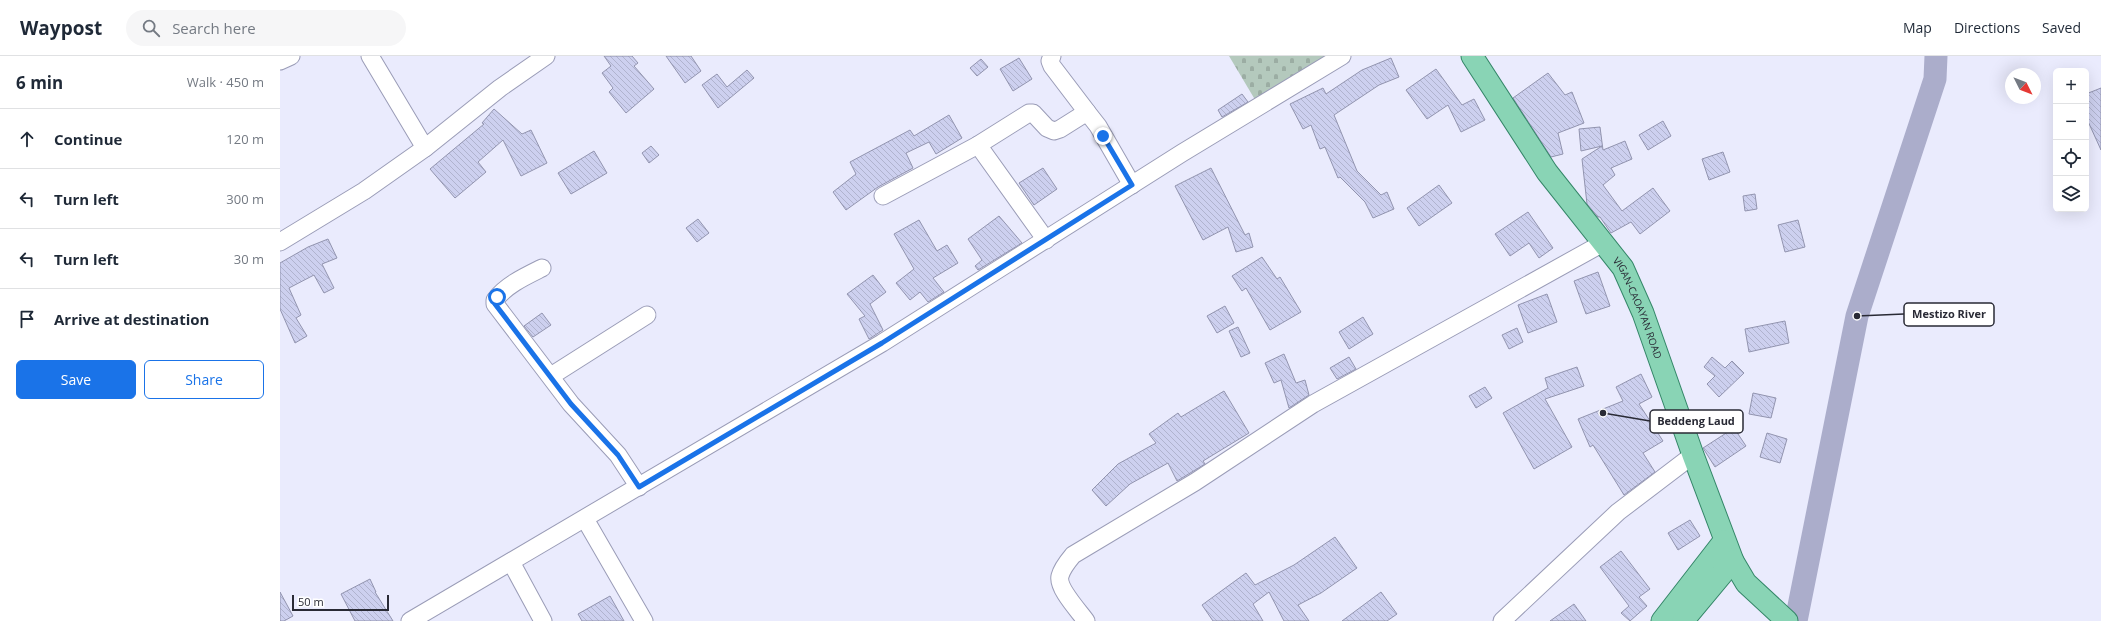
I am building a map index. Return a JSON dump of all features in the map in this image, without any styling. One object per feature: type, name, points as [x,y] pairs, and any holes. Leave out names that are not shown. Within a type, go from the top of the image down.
[{"type":"main road","name":"VIGAN-CAOAYAN ROAD","points":[[1472,56],[1547,172],[1623,268],[1637,299],[1721,532],[1733,561],[1748,585],[1787,621]]},
{"type":"main road","points":[[1683,621],[1721,532]]},
{"type":"main road","points":[[1662,621],[1698,588],[1733,561]]},
{"type":"main road","points":[[1698,588],[1748,585]]},
{"type":"street","points":[[280,61],[292,56]]},
{"type":"street","points":[[370,56],[425,148]]},
{"type":"street","points":[[280,242],[364,190],[425,148],[500,88],[546,56]]},
{"type":"street","points":[[1052,56],[1050,61],[1052,66],[1098,126],[1132,185]]},
{"type":"street","points":[[410,621],[882,343],[1132,185],[1342,56]]},
{"type":"street","points":[[883,196],[978,145],[1029,113],[1036,114],[1047,128],[1054,131],[1060,130],[1086,112]]},
{"type":"street","points":[[978,145],[1046,240]]},
{"type":"street","points":[[1086,621],[1063,590],[1059,578],[1063,568],[1073,555],[1195,482],[1313,404],[1603,243]]},
{"type":"street","points":[[542,268],[521,278],[495,300],[501,314],[551,376],[576,410],[618,455],[639,487]]},
{"type":"street","points":[[551,376],[647,315]]},
{"type":"street","points":[[1502,621],[1618,512],[1693,455]]},
{"type":"street","points":[[585,519],[644,621]]},
{"type":"street","points":[[511,562],[543,621]]},
{"type":"green space","points":[[1229,56],[1331,56],[1257,103]]},
{"type":"building","points":[[604,56],[632,56],[638,63],[634,66],[654,89],[626,113],[609,92],[613,88],[602,73],[611,66]]},
{"type":"building","points":[[666,56],[691,56],[701,71],[685,83]]},
{"type":"building","points":[[1019,58],[1032,79],[1013,91],[1000,69]]},
{"type":"building","points":[[1391,58],[1399,77],[1379,85],[1334,115],[1357,171],[1381,195],[1387,192],[1394,209],[1373,218],[1365,202],[1340,177],[1338,178],[1325,147],[1320,149],[1311,125],[1303,129],[1290,104],[1323,88],[1326,94],[1362,70]]},
{"type":"building","points":[[981,59],[988,67],[977,76],[970,68]]},
{"type":"building","points":[[1436,69],[1462,105],[1474,99],[1485,120],[1461,132],[1448,105],[1427,119],[1406,90]]},
{"type":"building","points":[[747,70],[754,78],[718,108],[702,85],[717,74],[727,87]]},
{"type":"building","points":[[1548,73],[1565,95],[1572,92],[1584,123],[1558,133],[1563,154],[1551,157],[1513,98]]},
{"type":"building","points":[[2101,88],[2101,150],[2089,124],[2089,93]]},
{"type":"building","points":[[1242,94],[1248,102],[1222,117],[1218,110]]},
{"type":"building","points":[[494,109],[522,134],[531,130],[547,163],[521,176],[503,140],[478,162],[486,172],[455,198],[430,169],[484,124],[482,123]]},
{"type":"building","points":[[949,115],[962,138],[936,154],[929,142],[906,153],[913,168],[878,187],[846,210],[833,192],[856,174],[850,162],[910,130],[914,136]]},
{"type":"building","points":[[1663,121],[1671,136],[1648,150],[1639,135]]},
{"type":"building","points":[[1600,127],[1603,150],[1625,141],[1632,159],[1611,168],[1615,175],[1603,185],[1622,211],[1653,188],[1670,211],[1640,234],[1631,222],[1611,233],[1600,217],[1598,217],[1587,204],[1582,159],[1602,146],[1581,151],[1579,129]]},
{"type":"building","points":[[651,146],[659,155],[649,163],[642,153]]},
{"type":"building","points":[[594,151],[607,173],[571,194],[558,173]]},
{"type":"building","points":[[1723,152],[1730,172],[1709,180],[1702,159]]},
{"type":"building","points":[[1043,168],[1057,189],[1034,205],[1019,183]]},
{"type":"building","points":[[1211,168],[1245,235],[1249,233],[1253,247],[1236,252],[1228,227],[1203,240],[1175,186]]},
{"type":"building","points":[[1439,185],[1452,203],[1419,226],[1407,208]]},
{"type":"building","points":[[1755,194],[1757,209],[1745,211],[1743,196]]},
{"type":"building","points":[[1528,212],[1553,248],[1539,258],[1529,243],[1510,256],[1495,234]]},
{"type":"building","points":[[999,216],[1022,243],[978,270],[975,266],[982,260],[968,239]]},
{"type":"building","points":[[698,219],[709,233],[697,242],[686,228]]},
{"type":"building","points":[[919,220],[937,251],[947,245],[958,263],[933,278],[944,292],[928,302],[920,292],[910,300],[896,283],[914,269],[894,234]]},
{"type":"building","points":[[1798,220],[1805,247],[1785,252],[1778,225]]},
{"type":"building","points":[[328,239],[337,258],[322,264],[334,288],[324,293],[314,275],[289,288],[301,315],[296,318],[307,336],[295,343],[280,309],[280,263],[308,247]]},
{"type":"building","points":[[1262,257],[1277,279],[1280,277],[1301,312],[1270,330],[1246,288],[1242,291],[1232,276]]},
{"type":"building","points":[[1598,272],[1610,306],[1586,314],[1574,281]]},
{"type":"building","points":[[873,275],[886,292],[870,304],[883,330],[869,339],[859,319],[865,316],[847,294]]},
{"type":"building","points":[[1547,294],[1557,322],[1528,333],[1518,305]]},
{"type":"building","points":[[1225,306],[1234,323],[1217,333],[1207,316]]},
{"type":"building","points":[[542,313],[551,325],[533,337],[524,326]]},
{"type":"building","points":[[1363,317],[1373,334],[1349,349],[1339,332]]},
{"type":"building","points":[[1785,321],[1789,343],[1749,352],[1745,329]]},
{"type":"building","points":[[1238,327],[1250,353],[1241,357],[1229,331]]},
{"type":"building","points":[[1517,328],[1523,342],[1509,349],[1502,335]]},
{"type":"building","points":[[1284,354],[1296,383],[1305,380],[1309,395],[1289,408],[1281,380],[1274,383],[1265,363]]},
{"type":"building","points":[[1349,357],[1356,369],[1337,379],[1330,368]]},
{"type":"building","points":[[1712,357],[1725,368],[1732,361],[1744,373],[1719,397],[1707,384],[1715,376],[1704,367]]},
{"type":"building","points":[[1577,367],[1584,386],[1545,399],[1572,447],[1534,469],[1503,413],[1548,388],[1545,378]]},
{"type":"building","points":[[1641,374],[1652,397],[1639,404],[1663,441],[1643,453],[1655,472],[1624,495],[1593,445],[1590,447],[1578,419],[1623,401],[1616,387]]},
{"type":"building","points":[[1485,387],[1492,398],[1476,408],[1469,396]]},
{"type":"building","points":[[1224,391],[1249,433],[1203,461],[1205,464],[1177,481],[1168,463],[1130,484],[1106,506],[1092,490],[1118,464],[1156,443],[1149,434],[1178,413],[1181,417]]},
{"type":"building","points":[[1753,393],[1776,398],[1771,418],[1749,414]]},
{"type":"building","points":[[1734,428],[1746,446],[1715,467],[1703,448]]},
{"type":"building","points":[[1767,433],[1787,439],[1780,463],[1760,457]]},
{"type":"building","points":[[1690,520],[1700,536],[1678,550],[1668,533]]},
{"type":"building","points":[[1335,537],[1357,568],[1321,593],[1298,605],[1309,621],[1284,621],[1269,592],[1253,604],[1263,621],[1213,621],[1202,605],[1246,573],[1255,585],[1294,565]]},
{"type":"building","points":[[1621,551],[1650,589],[1639,597],[1647,606],[1630,621],[1621,613],[1629,606],[1600,567]]},
{"type":"building","points":[[370,579],[375,592],[393,621],[355,621],[341,594]]},
{"type":"building","points":[[280,592],[293,616],[284,621],[280,621]]},
{"type":"building","points":[[1381,592],[1397,614],[1387,621],[1342,621]]},
{"type":"building","points":[[610,596],[624,621],[582,621],[578,614]]},
{"type":"building","points":[[1574,604],[1586,621],[1550,621]]},
{"type":"waterway","points":[[1796,621],[1857,316],[1935,79],[1936,56]]},
{"type":"place","name":"Mestizo River","points":[[1857,316]]},
{"type":"place","name":"Beddeng Laud","points":[[1603,413]]},
{"type":"route","points":[[497,297],[495,304],[501,314],[539,359],[571,404],[618,455],[639,487],[882,343],[1132,185],[1103,136]]}]
